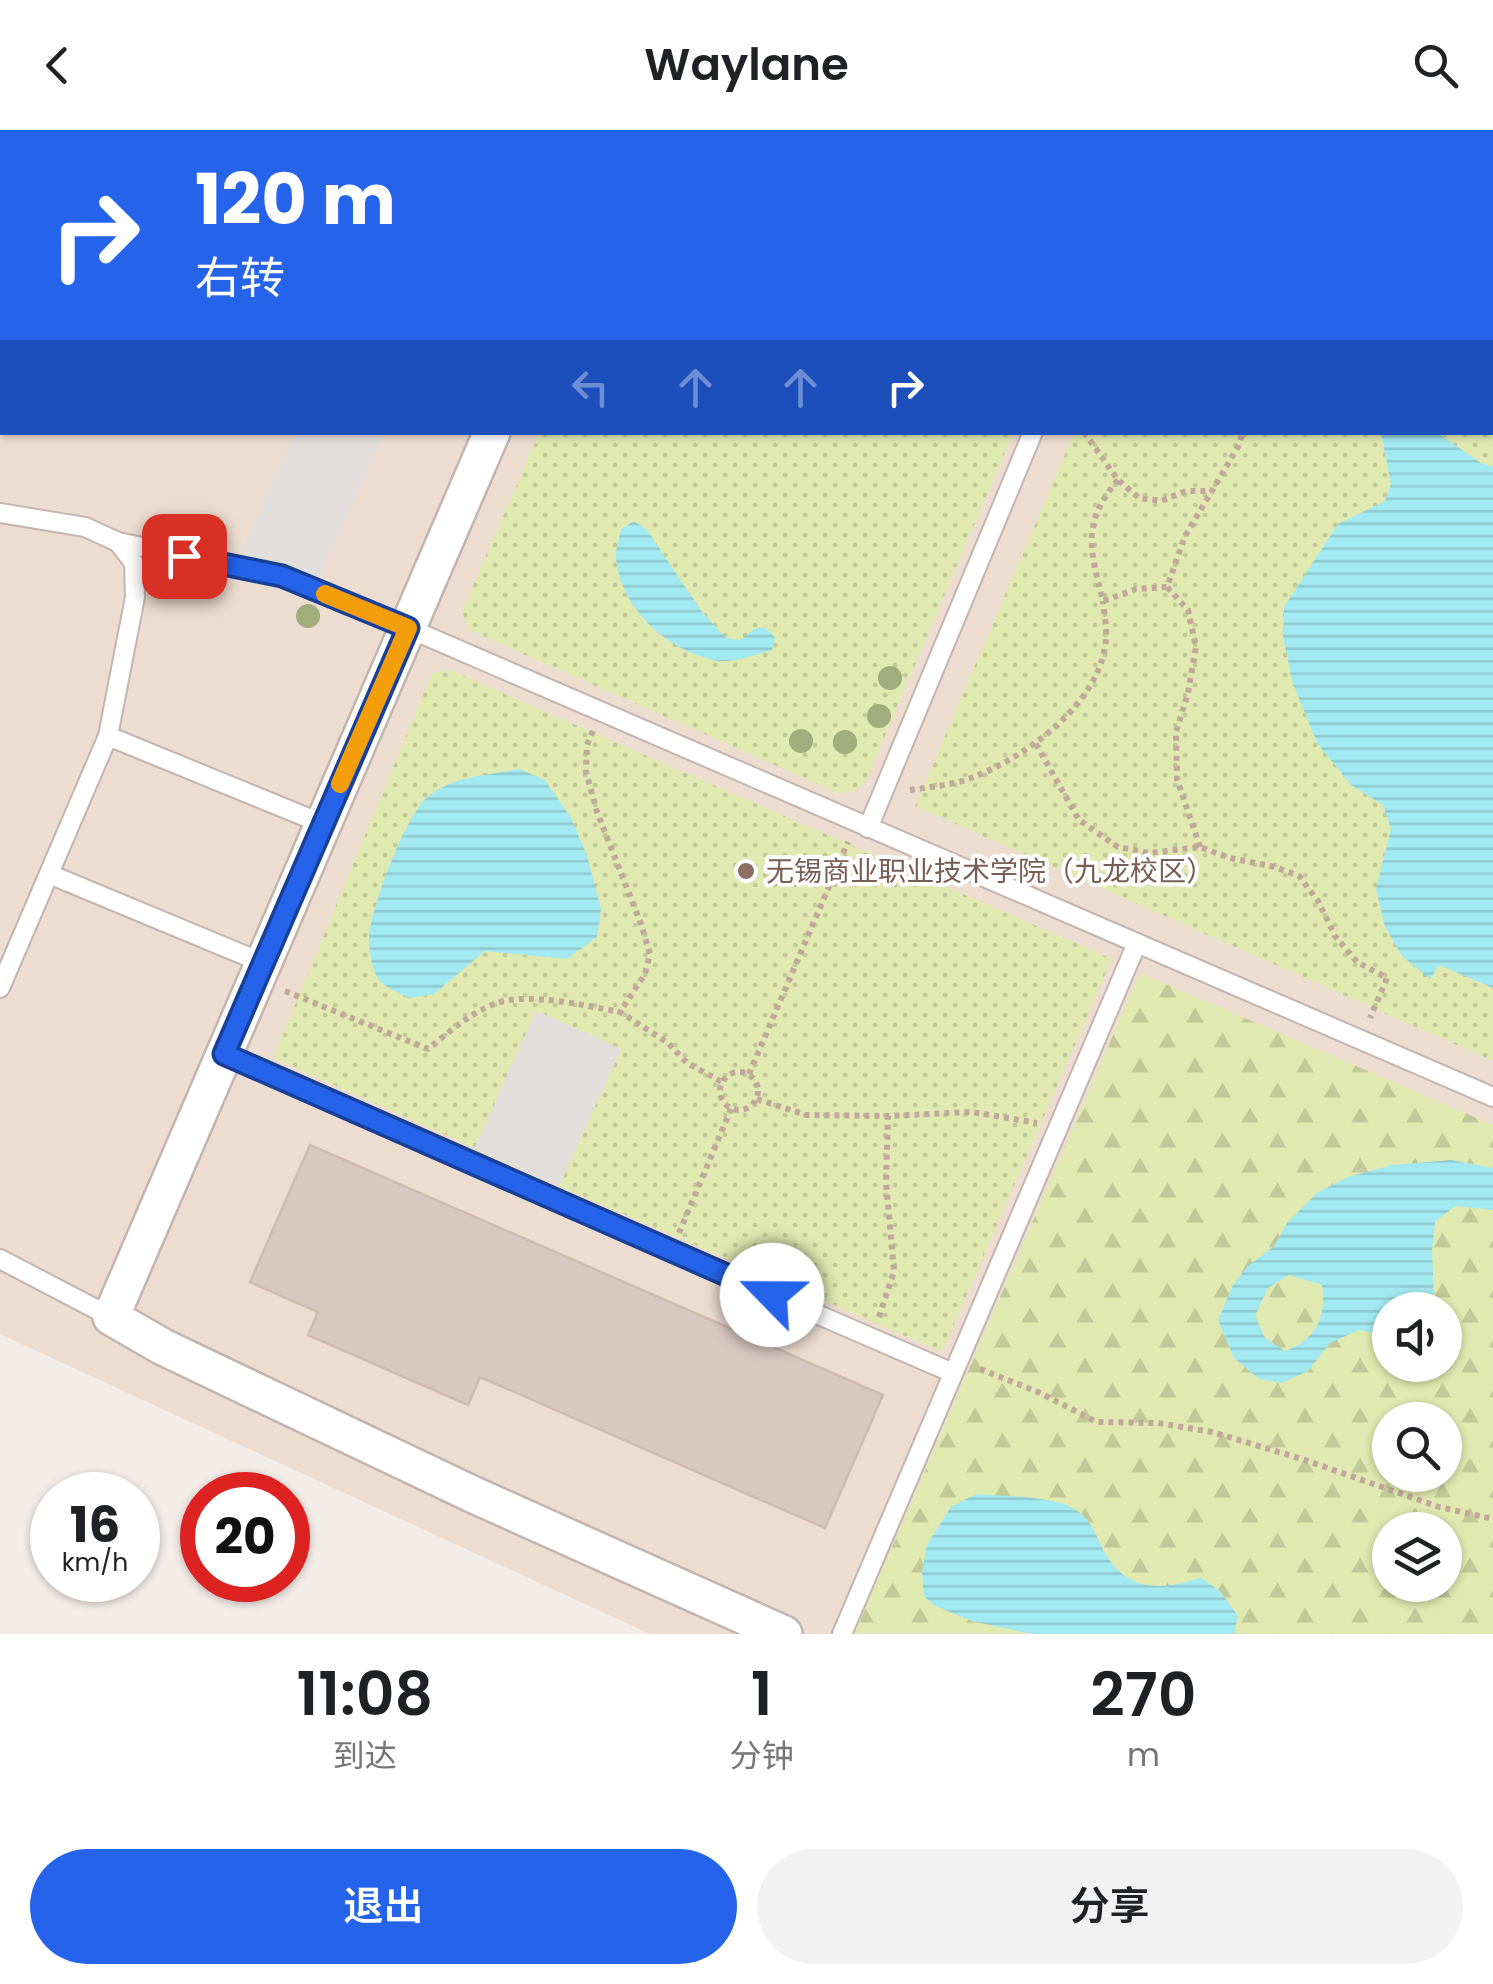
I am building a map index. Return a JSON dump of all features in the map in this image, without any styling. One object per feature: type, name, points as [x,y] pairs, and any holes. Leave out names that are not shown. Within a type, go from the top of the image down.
[{"type":"street","points":[[491,435],[110,1317],[163,1348],[474,1495],[784,1634]]},
{"type":"lane","points":[[862,825],[881,796],[1032,435]]},
{"type":"lane","points":[[0,513],[85,527],[118,542],[282,576],[1493,1096]]},
{"type":"lane","points":[[0,988],[108,736],[135,596],[134,563],[118,542]]},
{"type":"lane","points":[[108,736],[323,824]]},
{"type":"lane","points":[[48,874],[259,971]]},
{"type":"lane","points":[[842,1634],[1137,944]]},
{"type":"lane","points":[[224,1054],[872,1338],[956,1367]]},
{"type":"lane","points":[[0,1259],[110,1317]]},
{"type":"path","points":[[1086,435],[1118,480],[1139,498],[1161,501],[1186,492],[1213,490]]},
{"type":"path","points":[[1168,587],[1185,536],[1238,448],[1241,435]]},
{"type":"path","points":[[881,796],[970,778],[1036,744],[1073,710],[1095,679],[1106,641],[1103,600],[1092,560],[1091,526],[1103,498],[1118,480]]},
{"type":"path","points":[[1103,600],[1136,588],[1168,587]]},
{"type":"path","points":[[1168,587],[1188,610],[1196,647],[1176,732],[1177,778],[1200,846]]},
{"type":"path","points":[[601,712],[587,745],[586,772],[650,954],[644,974],[620,1012]]},
{"type":"path","points":[[1036,744],[1078,820],[1118,847],[1150,853],[1200,846],[1299,876],[1318,900],[1335,936],[1357,962],[1387,978],[1360,1039]]},
{"type":"path","points":[[749,1074],[862,825]]},
{"type":"path","points":[[259,971],[428,1048],[460,1023],[497,1002],[543,998],[620,1012],[722,1082]]},
{"type":"path","points":[[734,1072],[749,1074],[758,1084],[757,1100],[744,1110],[730,1109],[720,1096],[722,1082],[734,1072]]},
{"type":"path","points":[[757,1100],[806,1115],[972,1112],[1059,1127]]},
{"type":"path","points":[[671,1252],[730,1109]]},
{"type":"path","points":[[872,1338],[894,1271],[886,1182],[888,1116]]},
{"type":"path","points":[[956,1367],[1038,1392],[1097,1422],[1158,1423],[1212,1432],[1439,1507],[1493,1519]]},
{"type":"shaded area","name":"无锡商业职业技术学院（九龙校区）","points":[[0,435],[1493,435],[1493,1634],[650,1634],[310,1477],[310,1472],[299,1472],[0,1334]]},
{"type":"shaded area","points":[[294,435],[383,435],[310,596],[231,575]]},
{"type":"shaded area","points":[[536,1011],[621,1049],[559,1186],[475,1148]]},
{"type":"green space","points":[[538,435],[1012,435],[866,781],[853,792],[838,793],[469,630],[462,611]]},
{"type":"green space","points":[[1073,435],[1493,435],[1493,1061],[915,806]]},
{"type":"green space","points":[[450,670],[1112,959],[942,1352],[559,1186],[621,1049],[537,1011],[475,1148],[273,1058],[432,673]]},
{"type":"green space","points":[[1140,973],[1493,1125],[1493,1634],[855,1633]]},
{"type":"water","points":[[1381,435],[1441,435],[1493,467],[1493,988],[1439,965],[1430,979],[1402,956],[1385,927],[1376,889],[1391,829],[1383,805],[1351,785],[1317,743],[1292,681],[1283,635],[1284,607],[1338,524],[1385,501],[1391,484]]},
{"type":"water","points":[[634,521],[647,530],[702,612],[726,638],[740,640],[756,628],[765,628],[775,637],[772,650],[719,661],[683,649],[651,626],[627,595],[616,559],[621,529]]},
{"type":"water","points":[[519,769],[545,780],[571,818],[587,856],[601,909],[597,937],[567,959],[485,951],[434,994],[408,998],[391,989],[375,973],[369,937],[383,884],[411,820],[430,795],[450,784]]},
{"type":"water","points":[[1451,1160],[1493,1168],[1493,1210],[1455,1206],[1435,1222],[1434,1292],[1372,1292],[1372,1333],[1359,1330],[1330,1343],[1308,1371],[1282,1383],[1259,1379],[1234,1358],[1218,1320],[1233,1285],[1247,1267],[1274,1246],[1287,1223],[1318,1192],[1348,1177],[1392,1165]],"holes":[[[1289,1275],[1322,1285],[1321,1317],[1305,1340],[1285,1351],[1265,1338],[1255,1316],[1268,1288]]]},
{"type":"water","points":[[976,1494],[1036,1498],[1069,1506],[1084,1517],[1110,1561],[1130,1579],[1163,1586],[1201,1578],[1220,1591],[1238,1616],[1234,1634],[1032,1634],[972,1621],[935,1606],[924,1596],[922,1573],[927,1545],[951,1507]]},
{"type":"building","points":[[310,1145],[883,1395],[825,1528],[480,1377],[468,1405],[308,1335],[318,1312],[250,1282]]},
{"type":"slow traffic","points":[[325,594],[408,628],[340,784]]},
{"type":"place","name":"无锡商业职业技术学院（九龙校区）","points":[[746,871]]},
{"type":"route","points":[[184,556],[282,576],[408,628],[224,1054],[772,1295]]}]
